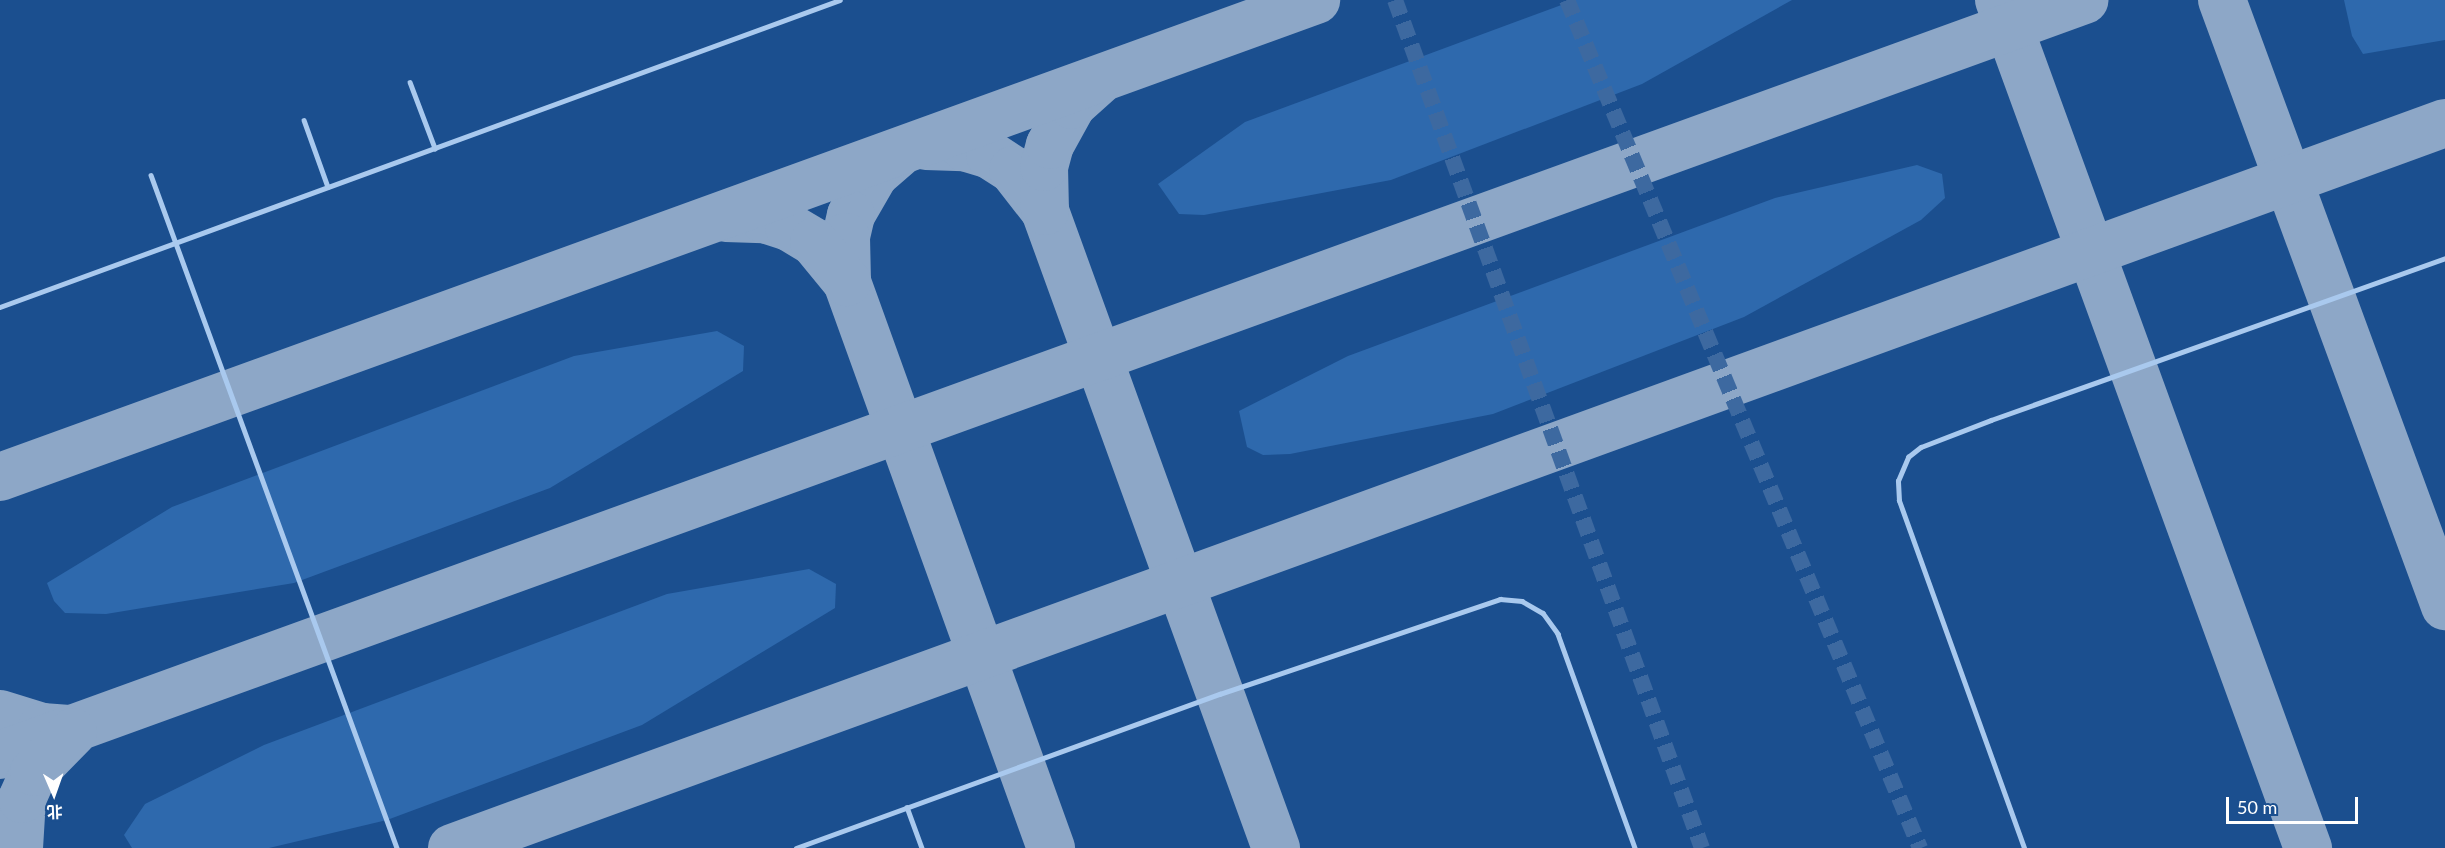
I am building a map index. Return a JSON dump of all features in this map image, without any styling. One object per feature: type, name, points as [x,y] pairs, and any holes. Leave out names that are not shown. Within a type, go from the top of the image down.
[{"type":"lane","points":[[0,307],[840,0]]},
{"type":"lane","points":[[410,82],[435,148]]},
{"type":"lane","points":[[304,120],[328,187]]},
{"type":"lane","points":[[151,175],[397,848]]},
{"type":"lane","points":[[2024,848],[1899,501],[1898,481],[1908,457],[1922,447],[1991,420],[2445,258]]},
{"type":"lane","points":[[796,848],[1500,599],[1522,600],[1543,613],[1558,634],[1635,848]]},
{"type":"lane","points":[[907,807],[922,848]]},
{"type":"shaded area","points":[[1575,0],[1792,0],[1642,84],[1391,180],[1204,215],[1179,214],[1158,184],[1245,122]]},
{"type":"shaded area","points":[[2344,0],[2445,0],[2445,40],[2363,54],[2352,36]]},
{"type":"shaded area","points":[[1917,165],[1942,174],[1945,198],[1921,220],[1744,317],[1493,414],[1290,454],[1263,455],[1247,447],[1239,411],[1348,356],[1775,198]]},
{"type":"shaded area","points":[[717,331],[744,346],[743,371],[550,488],[294,583],[106,614],[65,613],[54,601],[47,583],[172,507],[574,356]]},
{"type":"shaded area","points":[[809,569],[836,584],[835,608],[642,725],[387,820],[269,848],[132,848],[124,835],[145,804],[264,745],[667,594]]},
{"type":"taxiway","points":[[0,477],[1316,0]]},
{"type":"taxiway","points":[[1999,0],[2308,848]]},
{"type":"taxiway","points":[[0,755],[2085,0]]},
{"type":"taxiway","points":[[2222,0],[2445,606]]},
{"type":"taxiway","points":[[1045,211],[1044,167],[1050,145],[1072,105],[1099,81]]},
{"type":"taxiway","points":[[452,848],[2445,123]]},
{"type":"taxiway","points":[[926,146],[964,147],[990,155],[1013,170],[1045,211],[1276,848]]},
{"type":"taxiway","points":[[898,154],[874,175],[851,215],[846,237],[847,282],[1051,848]]},
{"type":"taxiway","points":[[726,218],[764,219],[789,227],[814,242],[847,282]]},
{"type":"taxiway","points":[[0,714],[42,727],[69,729]]},
{"type":"taxiway","points":[[19,848],[22,799],[34,772],[73,732]]},
{"type":"tunnel","points":[[1395,0],[1702,848]]},
{"type":"tunnel","points":[[1567,0],[1920,848]]}]
